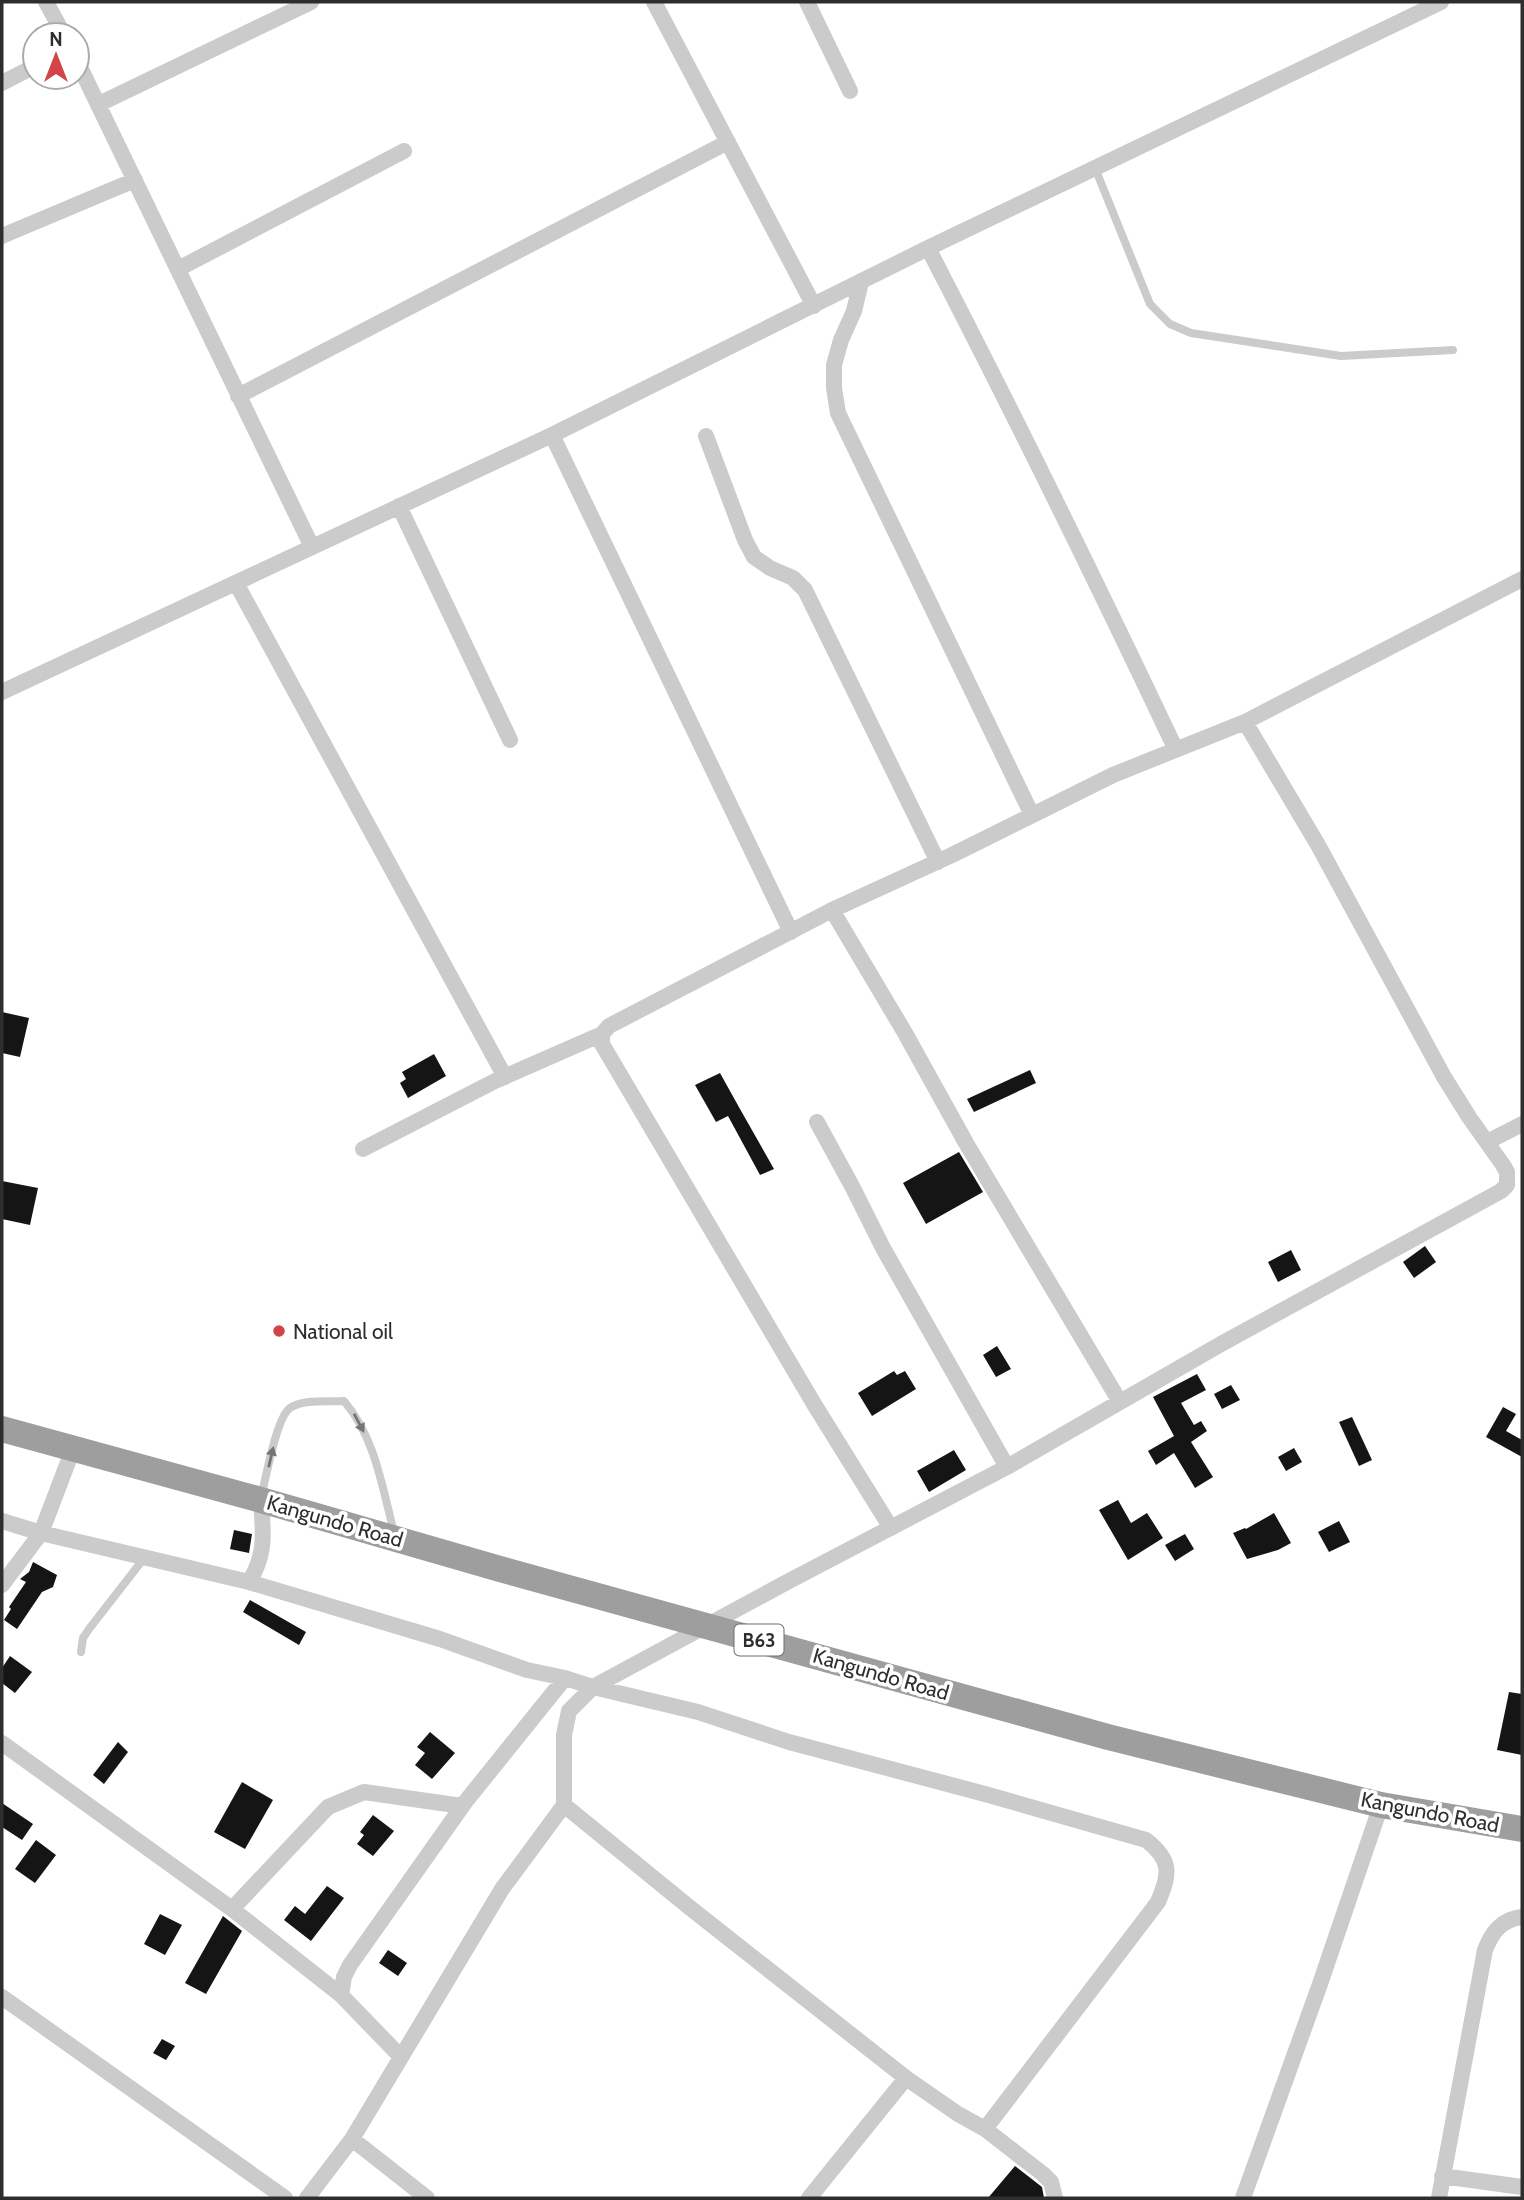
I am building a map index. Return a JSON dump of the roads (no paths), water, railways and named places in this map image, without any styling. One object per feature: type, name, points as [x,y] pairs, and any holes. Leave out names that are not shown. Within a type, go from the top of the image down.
[{"type":"highway","name":"Kangundo Road","points":[[2,1429],[1108,1737],[1381,1805],[1522,1829]]},
{"type":"street","points":[[46,2],[56,21]]},
{"type":"street","points":[[99,104],[311,2]]},
{"type":"street","points":[[654,2],[814,306]]},
{"type":"street","points":[[807,2],[849,91]]},
{"type":"street","points":[[2,692],[552,435],[928,248],[1441,2]]},
{"type":"street","points":[[2,83],[21,73]]},
{"type":"street","points":[[91,88],[312,547]]},
{"type":"street","points":[[238,396],[728,142]]},
{"type":"street","points":[[178,269],[404,151]]},
{"type":"street","points":[[2,236],[135,180]]},
{"type":"street","points":[[928,248],[1026,438],[1176,750]]},
{"type":"street","points":[[861,282],[854,311],[841,340],[834,365],[838,413],[1032,815]]},
{"type":"street","points":[[552,435],[791,932]]},
{"type":"street","points":[[706,436],[754,557],[769,568],[793,578],[805,590],[938,862]]},
{"type":"street","points":[[399,506],[510,740]]},
{"type":"street","points":[[363,1149],[505,1077],[602,1034],[609,1026],[832,910],[938,862],[1113,775],[1245,722],[1522,579]]},
{"type":"street","points":[[236,583],[505,1077]]},
{"type":"street","points":[[307,2198],[352,2139],[502,1889],[564,1805],[564,1735],[569,1711],[593,1687],[1007,1467],[1221,1344],[1501,1191],[1515,1180],[1444,1077],[1318,845],[1245,722]]},
{"type":"street","points":[[832,910],[966,1143],[1121,1402]]},
{"type":"street","points":[[602,1034],[602,1044],[814,1404],[891,1528]]},
{"type":"street","points":[[817,1122],[883,1248],[1007,1467]]},
{"type":"street","points":[[1487,1142],[1522,1124]]},
{"type":"street","points":[[2,1585],[41,1533],[73,1449]]},
{"type":"street","points":[[249,1582],[259,1566],[264,1537],[261,1500]]},
{"type":"street","points":[[2,1521],[41,1533],[249,1582],[440,1639],[527,1670],[698,1712],[789,1742],[1146,1840],[1159,1850],[1166,1866],[1167,1881],[1158,1902],[985,2129]]},
{"type":"street","points":[[341,1995],[349,1965],[462,1806],[565,1678]]},
{"type":"street","points":[[2,1743],[232,1909],[341,1995],[401,2057]]},
{"type":"street","points":[[232,1909],[328,1807],[364,1791],[462,1806]]},
{"type":"street","points":[[564,1805],[906,2078],[985,2129],[1051,2182],[1055,2198]]},
{"type":"street","points":[[1243,2198],[1381,1805]]},
{"type":"street","points":[[1439,2198],[1485,1950],[1490,1935],[1500,1925],[1519,1915]]},
{"type":"street","points":[[2,1997],[285,2198]]},
{"type":"street","points":[[809,2198],[906,2078]]},
{"type":"street","points":[[352,2139],[427,2198]]},
{"type":"street","points":[[1442,2176],[1522,2187]]},
{"type":"lane","points":[[1096,168],[1150,304],[1170,324],[1191,333],[1341,356],[1453,350]]},
{"type":"lane","points":[[261,1500],[276,1434],[283,1416],[290,1408],[305,1403],[344,1401],[356,1415],[367,1437],[396,1538]]},
{"type":"lane","points":[[81,1652],[83,1639],[89,1629],[145,1557]]},
{"type":"place","name":"National oil","points":[[279,1331]]}]
